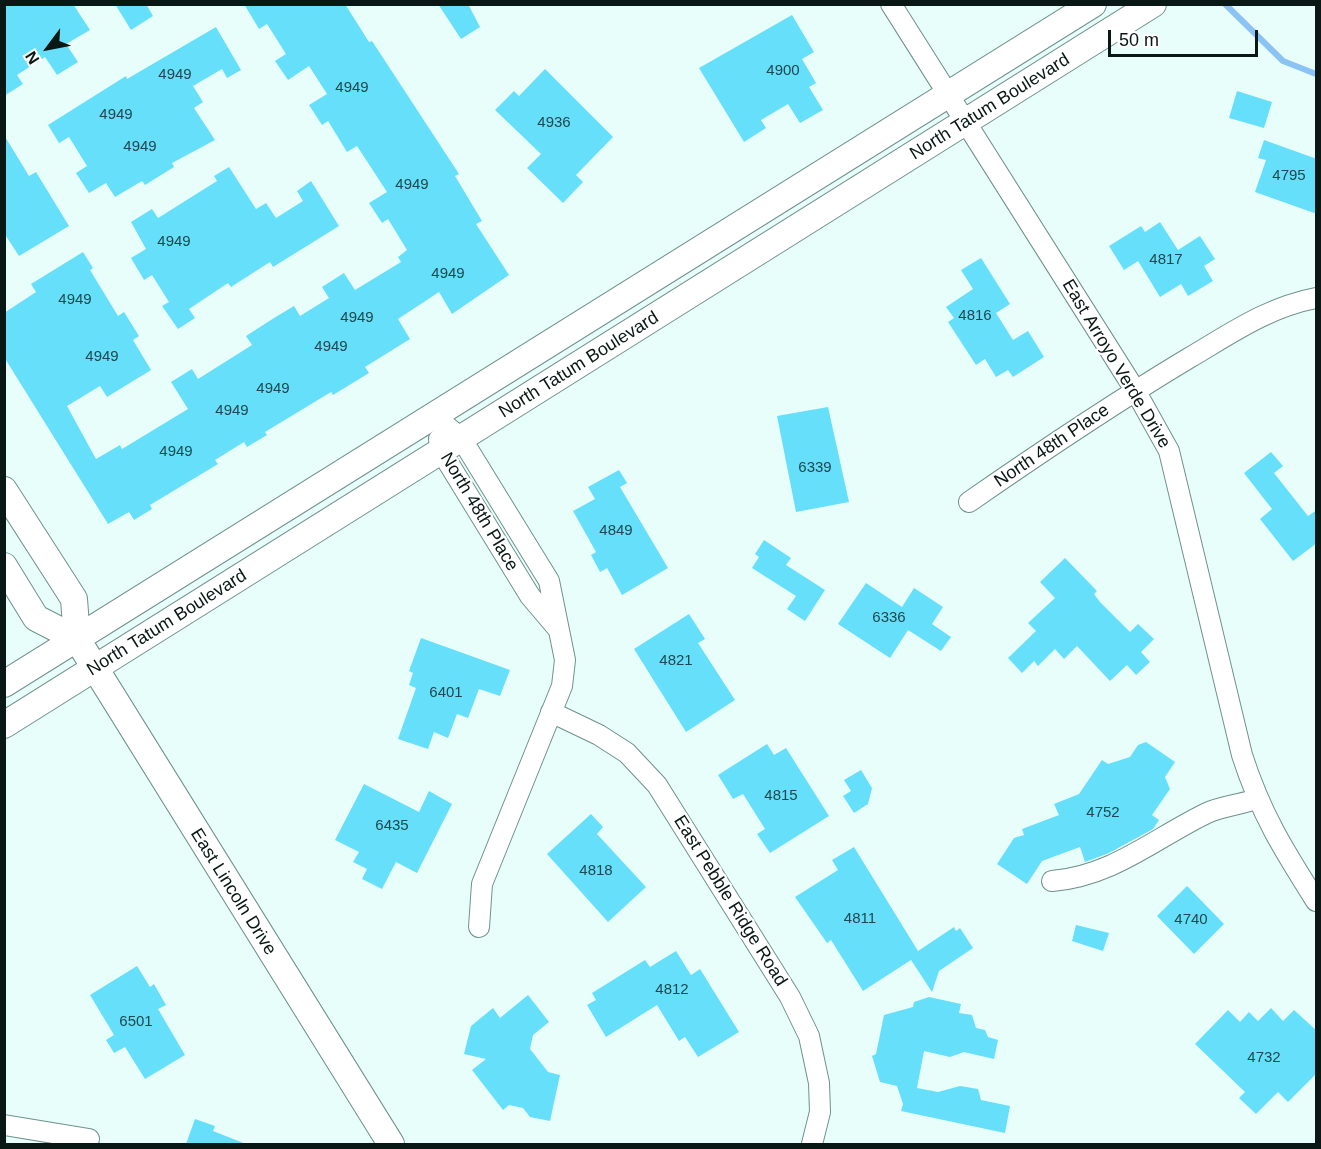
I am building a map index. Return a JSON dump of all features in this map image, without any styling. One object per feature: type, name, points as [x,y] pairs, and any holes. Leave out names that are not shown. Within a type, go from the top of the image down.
[{"type":"main road","name":"North Tatum Boulevard","points":[[4,684],[1093,4]]},
{"type":"main road","name":"North Tatum Boulevard","points":[[4,725],[1153,4]]},
{"type":"main road","name":"East Lincoln Drive","points":[[4,490],[74,599],[77,639],[94,668],[391,1144]]},
{"type":"main road","points":[[4,566],[36,618],[77,639]]},
{"type":"street","name":"East Arroyo Verde Drive","points":[[891,4],[1135,390],[1169,451],[1242,755],[1247,802],[1317,901]]},
{"type":"street","name":"North 48th Place","points":[[969,502],[1135,390],[1264,314],[1289,303],[1317,298]]},
{"type":"street","name":"North 48th Place","points":[[435,416],[530,596],[561,632],[565,660],[562,686],[482,884],[479,927]]},
{"type":"street","name":"East Pebble Ridge Road","points":[[551,712],[599,735],[627,753],[657,785],[790,997],[809,1036],[819,1083],[819,1112],[812,1144]]},
{"type":"street","points":[[1052,881],[1068,880],[1106,869],[1208,813],[1247,802]]},
{"type":"street","points":[[4,1125],[89,1139]]},
{"type":"building","points":[[4,4],[73,4],[90,30],[66,44],[78,62],[57,75],[45,57],[17,75],[23,84],[4,96]]},
{"type":"building","points":[[115,4],[146,4],[153,16],[131,30]]},
{"type":"building","points":[[244,4],[345,4],[369,42],[372,41],[459,174],[455,176],[482,221],[476,224],[509,275],[452,314],[439,292],[398,319],[410,339],[365,367],[369,373],[333,395],[331,392],[265,432],[267,435],[247,447],[244,442],[215,460],[218,464],[150,505],[152,509],[134,520],[129,512],[108,524],[4,357],[4,313],[36,292],[31,284],[83,252],[93,268],[90,270],[118,316],[124,312],[139,336],[133,340],[151,370],[107,397],[100,386],[67,406],[96,459],[120,445],[122,449],[188,409],[171,382],[192,369],[198,379],[252,345],[246,336],[274,318],[294,306],[300,316],[329,298],[322,287],[344,273],[355,290],[401,262],[398,257],[407,250],[388,219],[382,223],[369,203],[387,192],[357,146],[347,152],[328,121],[322,125],[309,105],[327,94],[309,66],[288,80],[275,61],[286,54],[267,24],[259,29]]},
{"type":"building","points":[[438,4],[468,4],[480,27],[461,39]]},
{"type":"building","points":[[792,15],[814,52],[802,59],[816,83],[809,87],[823,110],[800,123],[788,104],[761,120],[766,128],[744,142],[699,68]]},
{"type":"building","points":[[216,27],[241,70],[227,78],[222,69],[193,86],[203,102],[194,108],[215,140],[172,163],[174,167],[145,185],[142,181],[115,197],[106,183],[89,193],[76,173],[87,166],[69,137],[59,143],[48,125],[126,76],[127,79]]},
{"type":"building","points":[[545,69],[613,137],[576,175],[583,182],[563,203],[527,168],[541,154],[495,110],[514,91],[519,96]]},
{"type":"building","points":[[1237,91],[1272,102],[1264,128],[1229,118]]},
{"type":"building","points":[[4,135],[29,176],[36,172],[69,226],[19,256],[4,233]]},
{"type":"building","points":[[1264,140],[1317,159],[1317,214],[1255,192],[1266,160],[1258,158]]},
{"type":"building","points":[[229,167],[256,209],[266,203],[276,218],[303,201],[297,191],[311,181],[339,226],[273,267],[270,262],[231,287],[228,283],[189,309],[195,318],[178,329],[162,306],[169,302],[152,275],[144,280],[131,258],[146,249],[131,222],[152,209],[158,218],[217,181],[214,176]]},
{"type":"building","points":[[1160,222],[1178,250],[1200,236],[1215,259],[1204,266],[1213,281],[1188,296],[1181,284],[1160,297],[1138,261],[1124,270],[1109,246],[1141,226],[1145,232]]},
{"type":"building","points":[[981,258],[1010,304],[996,313],[1013,340],[1028,331],[1044,357],[1013,377],[1008,370],[996,377],[985,359],[976,365],[948,322],[954,318],[946,307],[973,289],[961,270]]},
{"type":"building","points":[[828,407],[849,502],[796,512],[777,416]]},
{"type":"building","points":[[1271,452],[1283,466],[1274,473],[1308,516],[1317,510],[1317,543],[1293,561],[1260,519],[1272,509],[1244,473]]},
{"type":"building","points":[[619,470],[627,483],[620,487],[668,568],[622,595],[607,568],[600,572],[591,555],[596,552],[573,511],[595,499],[588,487]]},
{"type":"building","points":[[764,540],[791,558],[786,565],[825,590],[805,621],[787,609],[796,596],[752,568],[759,557],[755,554]]},
{"type":"building","points":[[1065,558],[1097,591],[1094,594],[1100,602],[1130,632],[1138,624],[1154,639],[1141,652],[1150,662],[1136,675],[1127,665],[1110,681],[1077,646],[1064,659],[1055,649],[1038,666],[1034,661],[1022,673],[1008,658],[1036,631],[1028,623],[1055,598],[1040,582]]},
{"type":"building","points":[[866,583],[902,607],[914,588],[943,607],[932,624],[951,637],[941,651],[908,630],[890,658],[838,624]]},
{"type":"building","points":[[689,614],[705,639],[698,643],[735,700],[686,732],[634,649]]},
{"type":"building","points":[[421,638],[510,670],[500,696],[479,689],[468,718],[457,714],[448,738],[434,732],[428,749],[398,739],[416,688],[409,685],[413,673],[409,671]]},
{"type":"building","points":[[1146,742],[1175,762],[1165,777],[1170,789],[1152,815],[1159,820],[1153,829],[1109,853],[1085,862],[1080,847],[1042,861],[1027,884],[997,864],[1014,838],[1024,835],[1022,829],[1059,815],[1054,804],[1079,794],[1102,760],[1108,764],[1130,757],[1138,745]]},
{"type":"building","points":[[767,744],[774,755],[786,748],[829,816],[770,853],[757,834],[765,829],[743,794],[733,799],[718,775]]},
{"type":"building","points":[[861,770],[872,788],[868,804],[854,813],[843,796],[851,791],[844,780]]},
{"type":"building","points":[[364,784],[419,812],[429,791],[452,804],[417,873],[396,862],[382,889],[362,879],[367,869],[353,862],[359,852],[335,840]]},
{"type":"building","points":[[591,814],[603,827],[597,834],[646,887],[608,922],[547,854]]},
{"type":"building","points":[[854,847],[918,951],[954,927],[956,931],[960,928],[973,948],[939,971],[932,992],[911,960],[863,991],[831,940],[827,943],[795,897],[838,870],[832,860]]},
{"type":"building","points":[[1187,886],[1224,924],[1194,954],[1157,916]]},
{"type":"building","points":[[1076,925],[1109,933],[1103,951],[1072,941]]},
{"type":"building","points":[[676,951],[691,975],[700,969],[739,1032],[698,1057],[685,1037],[679,1041],[657,1005],[606,1037],[587,1005],[596,1000],[592,993],[645,960],[650,967]]},
{"type":"building","points":[[137,966],[150,987],[154,984],[166,1005],[158,1009],[185,1055],[145,1079],[125,1047],[114,1053],[106,1040],[114,1035],[90,995]]},
{"type":"building","points":[[528,995],[549,1022],[533,1035],[530,1049],[548,1072],[560,1075],[550,1121],[530,1117],[523,1108],[509,1105],[503,1110],[472,1070],[486,1059],[464,1054],[471,1026],[493,1008],[500,1018]]},
{"type":"building","points":[[929,997],[961,1004],[959,1013],[972,1015],[976,1028],[985,1030],[988,1037],[998,1040],[994,1059],[964,1052],[950,1057],[924,1051],[917,1088],[938,1092],[960,1086],[978,1089],[981,1100],[1010,1106],[1005,1133],[901,1111],[903,1104],[897,1086],[880,1082],[872,1056],[876,1054],[884,1015],[913,1007],[914,1002]]},
{"type":"building","points":[[1271,1008],[1283,1021],[1294,1010],[1317,1031],[1317,1073],[1288,1102],[1278,1092],[1256,1114],[1239,1098],[1245,1092],[1195,1044],[1228,1010],[1240,1022],[1249,1012],[1258,1021]]},
{"type":"building","points":[[195,1119],[215,1126],[213,1131],[246,1144],[186,1144]]},
{"type":"waterway","points":[[1225,4],[1283,61],[1316,74]]}]
